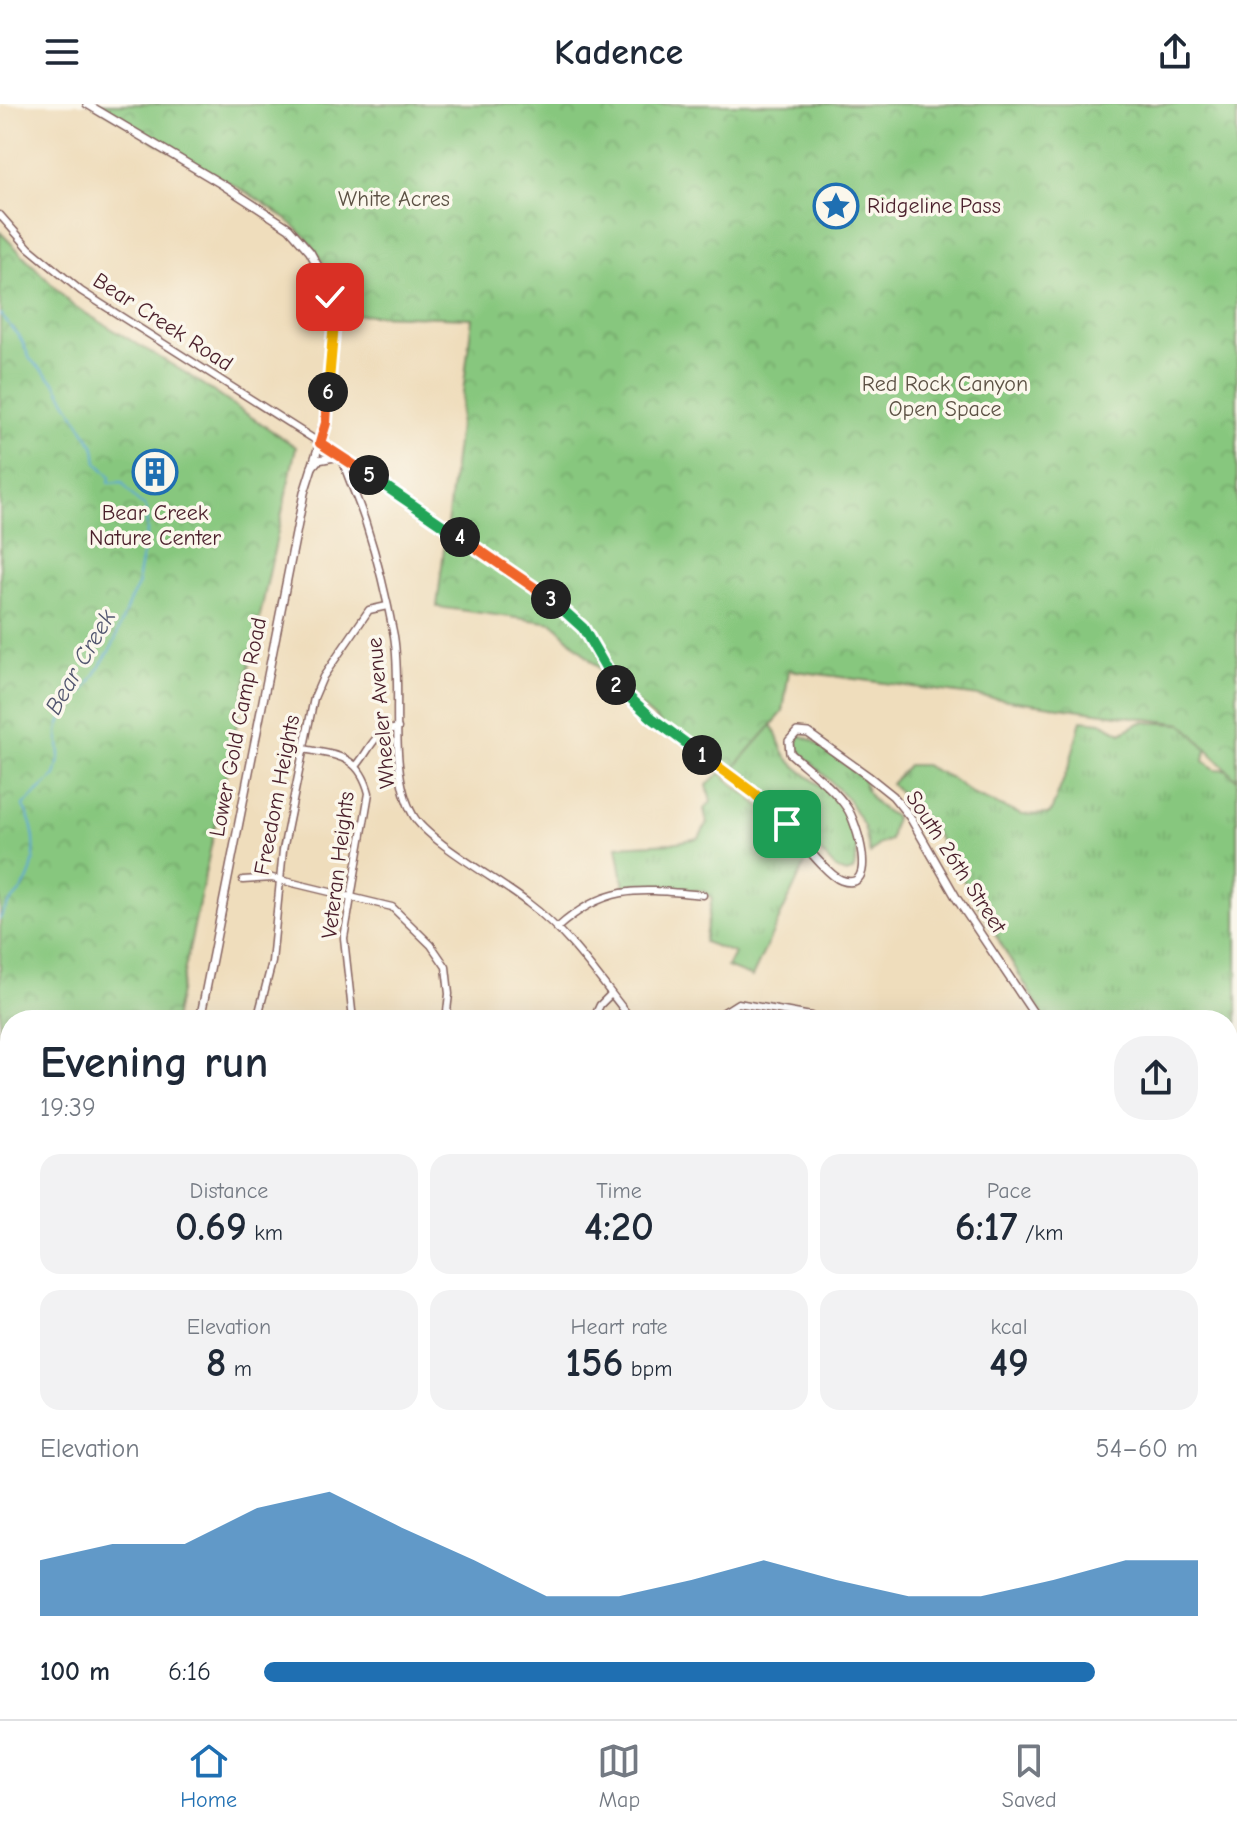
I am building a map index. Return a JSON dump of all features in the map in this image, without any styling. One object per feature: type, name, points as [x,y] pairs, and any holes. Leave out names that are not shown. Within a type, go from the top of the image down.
[{"type":"street","name":"Lower Gold Camp Road","points":[[87,104],[289,228],[310,252],[321,272],[330,297],[334,323],[326,423],[311,468],[269,660],[202,1010]]},
{"type":"street","name":"Bear Creek Road","points":[[0,215],[29,248],[81,291],[320,443]]},
{"type":"street","name":"South 26th Street","points":[[320,443],[558,603],[583,628],[624,694],[761,799],[831,874],[845,882],[859,876],[863,867],[856,826],[845,805],[790,753],[789,741],[797,732],[808,733],[868,776],[893,796],[910,817],[957,899],[1031,1010]]},
{"type":"street","points":[[311,468],[318,460],[341,456]]},
{"type":"street","name":"Wheeler Avenue","points":[[341,456],[366,525],[387,606],[397,660],[398,728],[408,805],[420,826],[529,903],[557,928],[580,952],[624,1010]]},
{"type":"street","name":"Freedom Heights","points":[[260,1010],[272,962],[278,881],[314,698],[323,677],[369,610],[387,606]]},
{"type":"street","name":"Veteran Heights","points":[[357,765],[365,756],[370,742],[383,731],[398,728]]},
{"type":"street","name":"Veteran Heights","points":[[304,749],[335,755],[357,765],[365,778],[368,802],[344,938],[352,1010]]},
{"type":"street","points":[[243,880],[272,878],[392,907],[438,952],[449,980],[447,1010]]},
{"type":"street","points":[[557,928],[577,910],[601,898],[629,890],[703,895]]},
{"type":"street","points":[[598,1010],[611,994]]},
{"type":"street","points":[[727,1010],[738,1003],[777,1010]]},
{"type":"green space","name":"Red Rock Canyon Open Space","points":[[94,104],[1237,104],[1237,780],[1183,724],[789,670],[783,712],[734,768],[672,733],[617,686],[553,623],[437,607],[472,318],[338,314],[322,261],[299,230],[262,202]]},
{"type":"green space","points":[[0,232],[72,305],[184,372],[296,447],[176,1010],[0,1010]]},
{"type":"green space","points":[[1081,720],[1101,722],[1121,733],[1141,722],[1201,725],[1209,734],[1204,761],[1215,769],[1237,770],[1237,1010],[1040,1010],[936,834],[916,808],[891,784],[908,765],[924,765],[951,778],[974,795],[1022,815],[1050,814],[1070,763]]},
{"type":"green space","points":[[772,724],[788,759],[837,800],[848,815],[855,834],[857,853],[853,871],[846,873],[837,870],[772,798],[726,757]]},
{"type":"green space","points":[[800,735],[812,740],[863,778],[874,801],[895,817],[890,840],[878,845],[870,854],[864,826],[848,799],[797,748],[795,743]]},
{"type":"green space","points":[[720,773],[781,824],[808,858],[752,977],[727,967],[734,953],[704,942],[712,898],[703,891],[639,883],[624,887],[617,846],[699,838],[707,823],[704,809],[711,802],[707,785]]},
{"type":"waterway","name":"Bear Creek","points":[[0,314],[21,339],[30,359],[55,383],[95,448],[97,463],[110,476],[109,483],[122,482],[146,507],[147,531],[139,584],[114,643],[88,686],[70,704],[61,721],[58,731],[60,756],[55,776],[23,806],[32,826],[34,859],[28,880],[0,919]]},
{"type":"place","name":"Ridgeline Pass","points":[[836,206]]},
{"type":"place","name":"Bear Creek Nature Center","points":[[155,472]]},
{"type":"route","points":[[330,297],[334,323],[326,423],[320,443],[558,603],[583,628],[624,694],[755,794],[787,824]]},
{"type":"park label","name":"White Acres","points":[[394,199]]}]
